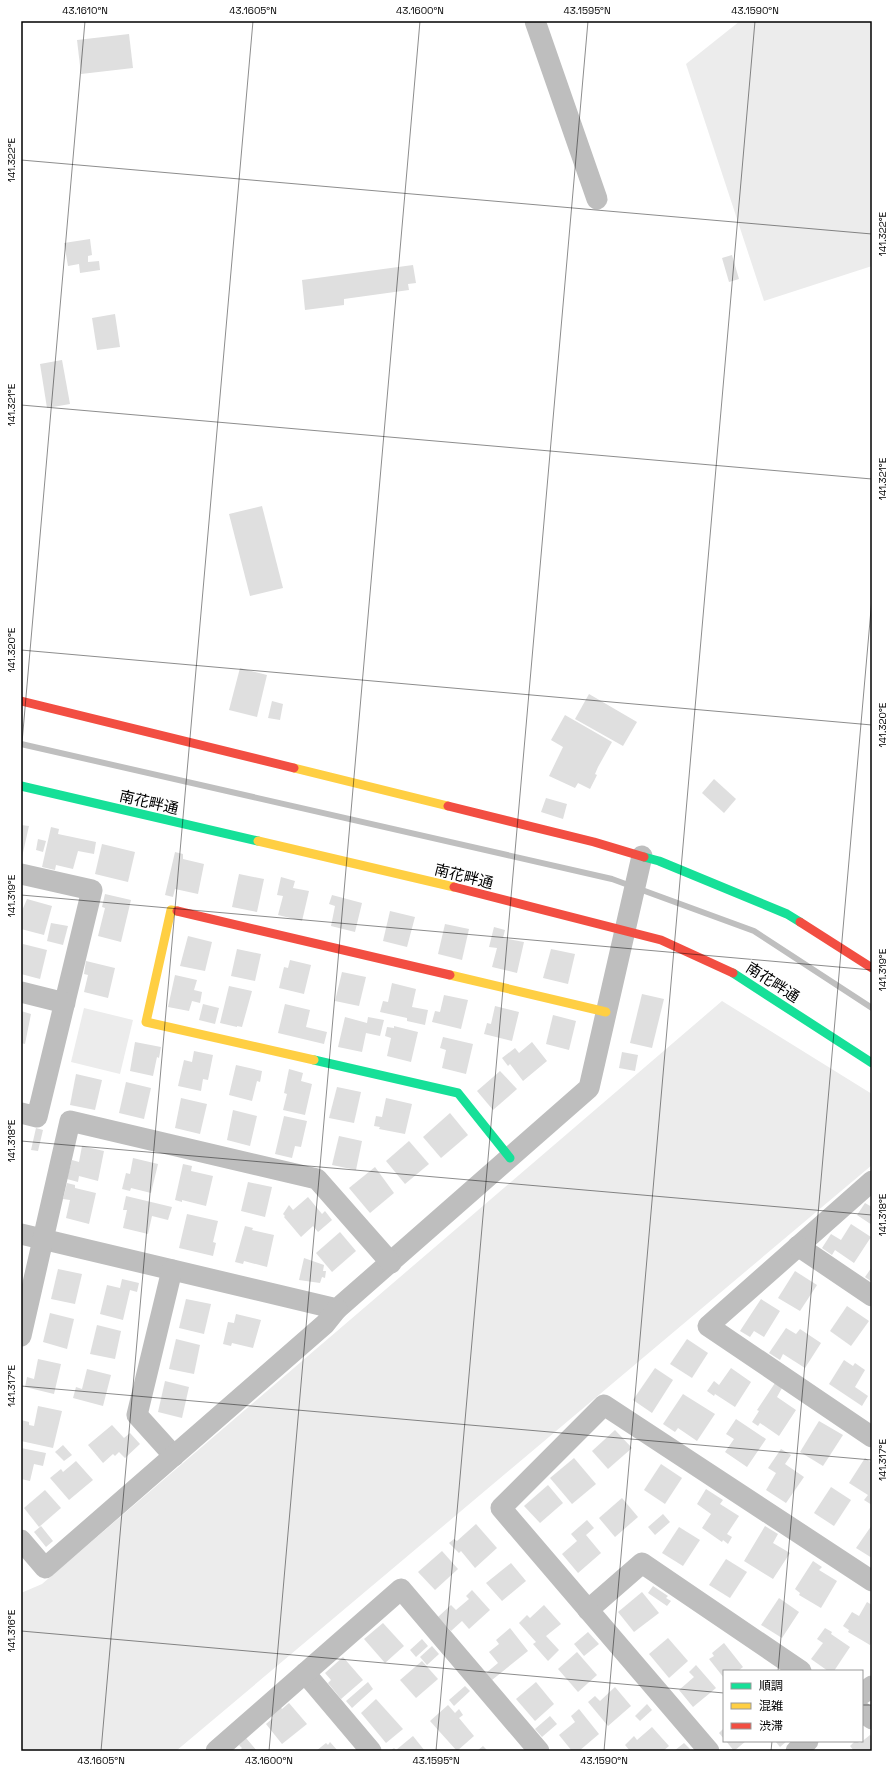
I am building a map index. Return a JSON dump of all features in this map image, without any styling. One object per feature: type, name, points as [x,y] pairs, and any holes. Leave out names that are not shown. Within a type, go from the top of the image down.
[{"type":"street","points":[[535,21],[597,199]]},
{"type":"street","points":[[21,701],[594,842],[640,865],[787,914],[872,968]]},
{"type":"street","name":"南花畔通","points":[[21,786],[458,888],[661,940],[727,970],[872,1063]]},
{"type":"street","points":[[21,1540],[45,1568],[326,1324],[337,1309],[589,1088],[640,865]]},
{"type":"street","points":[[21,874],[92,890],[37,1116],[21,1113]]},
{"type":"street","points":[[510,1158],[458,1093],[146,1022],[170,910],[606,1012]]},
{"type":"street","points":[[21,992],[65,1003]]},
{"type":"street","points":[[21,1336],[70,1121],[317,1179],[390,1263]]},
{"type":"street","points":[[872,1181],[708,1326],[872,1437]]},
{"type":"street","points":[[21,1234],[337,1309]]},
{"type":"street","points":[[798,1246],[872,1296]]},
{"type":"street","points":[[172,1270],[137,1415],[174,1456]]},
{"type":"street","points":[[709,1751],[501,1508],[604,1405],[872,1581]]},
{"type":"street","points":[[588,1610],[642,1563],[800,1670]]},
{"type":"street","points":[[216,1751],[402,1589],[540,1751]]},
{"type":"street","points":[[305,1673],[371,1751]]},
{"type":"street","points":[[863,1693],[872,1686]]},
{"type":"street","points":[[863,1713],[872,1718]]},
{"type":"street","points":[[796,1751],[807,1742]]},
{"type":"shaded area","points":[[740,21],[872,21],[872,266],[764,301],[686,64]]},
{"type":"shaded area","points":[[722,1001],[872,1094],[872,1165],[176,1751],[21,1751],[21,1593],[42,1584]]},
{"type":"shaded area","points":[[84,1008],[133,1020],[120,1074],[71,1062]]},
{"type":"building","points":[[129,34],[133,68],[81,74],[77,40]]},
{"type":"building","points":[[90,239],[92,255],[88,256],[88,262],[99,261],[100,270],[80,273],[79,264],[68,266],[64,243]]},
{"type":"building","points":[[732,255],[739,279],[729,282],[722,258]]},
{"type":"building","points":[[413,265],[416,283],[408,284],[409,290],[344,299],[344,305],[305,310],[302,280]]},
{"type":"building","points":[[115,314],[120,347],[97,350],[92,318]]},
{"type":"building","points":[[62,360],[70,404],[47,408],[40,364]]},
{"type":"building","points":[[262,506],[283,588],[250,596],[229,514]]},
{"type":"building","points":[[240,668],[267,675],[257,717],[229,710]]},
{"type":"building","points":[[589,694],[637,722],[623,746],[575,719]]},
{"type":"building","points":[[272,701],[283,704],[280,720],[268,718]]},
{"type":"building","points":[[565,715],[612,742],[598,767],[595,774],[597,775],[590,789],[578,783],[575,788],[549,776],[563,747],[551,740]]},
{"type":"building","points":[[714,779],[736,799],[724,813],[702,793]]},
{"type":"building","points":[[546,798],[567,804],[563,819],[541,812]]},
{"type":"building","points":[[21,825],[29,826],[22,857],[21,857]]},
{"type":"building","points":[[51,827],[59,829],[58,834],[96,842],[94,854],[78,851],[73,869],[56,865],[55,870],[42,867]]},
{"type":"building","points":[[38,839],[46,841],[43,852],[36,850]]},
{"type":"building","points":[[102,844],[135,852],[128,882],[95,874]]},
{"type":"building","points":[[175,852],[183,854],[183,859],[204,864],[198,894],[175,889],[173,897],[165,895]]},
{"type":"building","points":[[239,874],[264,879],[257,912],[232,907]]},
{"type":"building","points":[[281,877],[295,881],[293,888],[309,891],[302,921],[278,915],[283,896],[277,895]]},
{"type":"building","points":[[105,894],[131,900],[121,942],[98,936],[105,908],[102,907]]},
{"type":"building","points":[[332,895],[362,903],[355,932],[331,926],[335,906],[329,904]]},
{"type":"building","points":[[27,899],[52,906],[44,935],[21,929],[21,913]]},
{"type":"building","points":[[390,911],[415,917],[407,947],[383,941]]},
{"type":"building","points":[[51,923],[68,926],[63,945],[47,941]]},
{"type":"building","points":[[445,924],[469,929],[462,960],[438,954]]},
{"type":"building","points":[[494,927],[505,930],[503,938],[524,942],[517,973],[492,967],[497,948],[489,947]]},
{"type":"building","points":[[188,936],[212,942],[205,971],[180,966]]},
{"type":"building","points":[[23,944],[47,950],[40,979],[21,974],[21,953]]},
{"type":"building","points":[[237,949],[261,954],[255,981],[231,976]]},
{"type":"building","points":[[551,949],[575,954],[568,984],[543,978]]},
{"type":"building","points":[[290,960],[311,965],[304,994],[279,988],[284,967],[288,968]]},
{"type":"building","points":[[86,961],[115,968],[108,998],[84,992],[88,975],[84,974]]},
{"type":"building","points":[[342,972],[366,977],[359,1006],[335,1001]]},
{"type":"building","points":[[175,975],[197,980],[194,990],[202,992],[200,1003],[192,1001],[189,1011],[168,1007]]},
{"type":"building","points":[[392,983],[416,989],[412,1007],[428,1010],[425,1025],[407,1021],[407,1018],[380,1012],[383,1001],[388,1002]]},
{"type":"building","points":[[229,986],[252,991],[242,1027],[220,1023]]},
{"type":"building","points":[[642,994],[664,999],[652,1048],[630,1043]]},
{"type":"building","points":[[444,995],[468,1000],[461,1029],[432,1022],[435,1011],[440,1012]]},
{"type":"building","points":[[203,1004],[219,1008],[215,1024],[199,1020]]},
{"type":"building","points":[[285,1004],[310,1010],[306,1027],[327,1032],[324,1044],[278,1033]]},
{"type":"building","points":[[495,1006],[519,1012],[512,1041],[484,1034],[487,1023],[491,1024]]},
{"type":"building","points":[[21,1011],[31,1014],[25,1044],[21,1043]]},
{"type":"building","points":[[553,1015],[576,1021],[569,1050],[546,1044]]},
{"type":"building","points":[[345,1017],[367,1023],[368,1017],[384,1020],[380,1036],[366,1033],[362,1052],[338,1047]]},
{"type":"building","points":[[394,1026],[418,1032],[411,1062],[387,1056],[391,1038],[385,1036],[387,1027],[394,1028]]},
{"type":"building","points":[[443,1037],[473,1044],[466,1074],[442,1068],[446,1050],[440,1048]]},
{"type":"building","points":[[135,1042],[161,1047],[153,1076],[130,1071]]},
{"type":"building","points":[[532,1042],[547,1061],[523,1081],[510,1064],[508,1066],[502,1058],[515,1048],[519,1053]]},
{"type":"building","points":[[194,1051],[213,1055],[208,1080],[203,1079],[201,1091],[178,1086],[184,1060],[192,1062]]},
{"type":"building","points":[[622,1052],[638,1055],[635,1071],[619,1068]]},
{"type":"building","points":[[236,1065],[262,1071],[260,1082],[257,1081],[252,1101],[229,1095]]},
{"type":"building","points":[[289,1069],[303,1073],[301,1081],[312,1084],[305,1115],[283,1110],[287,1094],[284,1093]]},
{"type":"building","points":[[500,1071],[517,1089],[493,1110],[477,1091]]},
{"type":"building","points":[[76,1074],[102,1080],[95,1110],[70,1105]]},
{"type":"building","points":[[126,1082],[151,1088],[144,1119],[119,1113]]},
{"type":"building","points":[[337,1087],[361,1092],[354,1123],[329,1118]]},
{"type":"building","points":[[181,1098],[207,1104],[200,1134],[175,1128]]},
{"type":"building","points":[[386,1098],[412,1104],[405,1134],[379,1129],[380,1127],[374,1126],[376,1116],[382,1117]]},
{"type":"building","points":[[233,1110],[257,1116],[250,1146],[227,1140]]},
{"type":"building","points":[[450,1113],[468,1135],[441,1158],[423,1137]]},
{"type":"building","points":[[284,1116],[307,1121],[301,1147],[295,1146],[292,1158],[275,1154]]},
{"type":"building","points":[[36,1128],[43,1130],[38,1151],[31,1150]]},
{"type":"building","points":[[339,1136],[362,1141],[356,1170],[332,1165]]},
{"type":"building","points":[[409,1141],[429,1164],[405,1184],[386,1161]]},
{"type":"building","points":[[82,1146],[104,1151],[98,1181],[79,1176],[78,1182],[67,1179],[72,1160],[79,1162]]},
{"type":"building","points":[[133,1158],[158,1164],[151,1193],[131,1188],[130,1191],[122,1189],[126,1173],[130,1174]]},
{"type":"building","points":[[183,1164],[192,1166],[191,1171],[213,1176],[206,1206],[182,1200],[182,1202],[175,1200]]},
{"type":"building","points":[[375,1167],[394,1193],[370,1213],[349,1188]]},
{"type":"building","points":[[248,1182],[272,1187],[265,1217],[241,1211]]},
{"type":"building","points":[[67,1183],[75,1185],[75,1188],[96,1193],[89,1224],[66,1218],[70,1200],[63,1199]]},
{"type":"building","points":[[126,1196],[172,1207],[168,1220],[152,1216],[148,1234],[123,1228],[127,1210],[123,1210]]},
{"type":"building","points":[[308,1197],[322,1214],[325,1211],[332,1220],[318,1232],[313,1226],[301,1237],[283,1214],[289,1205],[293,1210]]},
{"type":"building","points":[[865,1203],[872,1207],[872,1225],[857,1215]]},
{"type":"building","points":[[187,1214],[218,1221],[213,1242],[216,1243],[213,1256],[179,1248]]},
{"type":"building","points":[[851,1224],[871,1237],[854,1263],[835,1250],[832,1255],[822,1248],[831,1234],[841,1240]]},
{"type":"building","points":[[245,1226],[253,1228],[252,1230],[274,1235],[267,1267],[244,1261],[243,1264],[235,1262]]},
{"type":"building","points":[[340,1232],[356,1251],[332,1272],[316,1253]]},
{"type":"building","points":[[304,1258],[324,1265],[323,1271],[326,1271],[325,1278],[322,1277],[320,1283],[299,1280]]},
{"type":"building","points":[[872,1267],[872,1282],[865,1277]]},
{"type":"building","points":[[58,1269],[82,1274],[75,1304],[51,1299]]},
{"type":"building","points":[[795,1271],[817,1285],[800,1311],[778,1298]]},
{"type":"building","points":[[122,1279],[139,1283],[137,1292],[130,1290],[123,1320],[100,1314],[107,1285],[120,1288]]},
{"type":"building","points":[[186,1299],[211,1304],[204,1334],[179,1328]]},
{"type":"building","points":[[761,1299],[780,1311],[764,1337],[754,1331],[750,1337],[740,1331]]},
{"type":"building","points":[[847,1306],[869,1321],[851,1346],[830,1331]]},
{"type":"building","points":[[50,1313],[74,1319],[67,1349],[43,1342]]},
{"type":"building","points":[[236,1314],[261,1320],[253,1348],[232,1343],[231,1346],[223,1344],[228,1322],[234,1323]]},
{"type":"building","points":[[97,1325],[121,1331],[115,1359],[90,1354]]},
{"type":"building","points":[[786,1328],[796,1334],[800,1329],[821,1343],[805,1368],[783,1354],[780,1360],[769,1353]]},
{"type":"building","points":[[176,1339],[200,1345],[194,1374],[169,1369]]},
{"type":"building","points":[[687,1339],[708,1353],[692,1378],[670,1364]]},
{"type":"building","points":[[38,1359],[61,1364],[54,1394],[25,1387],[27,1377],[34,1379]]},
{"type":"building","points":[[844,1360],[853,1366],[855,1363],[865,1370],[855,1387],[868,1396],[862,1406],[829,1384]]},
{"type":"building","points":[[655,1368],[673,1380],[652,1413],[633,1400]]},
{"type":"building","points":[[731,1368],[751,1382],[735,1407],[715,1394],[714,1396],[707,1391],[714,1381],[719,1385]]},
{"type":"building","points":[[87,1369],[111,1375],[103,1406],[73,1398],[76,1387],[82,1389]]},
{"type":"building","points":[[165,1381],[189,1387],[182,1418],[158,1412]]},
{"type":"building","points":[[775,1383],[782,1388],[777,1397],[796,1410],[779,1436],[760,1423],[758,1426],[752,1422],[759,1411],[757,1410]]},
{"type":"building","points":[[683,1394],[715,1414],[697,1441],[678,1428],[675,1432],[663,1424]]},
{"type":"building","points":[[38,1406],[62,1411],[53,1448],[21,1441],[21,1420],[29,1422],[29,1425],[34,1426]]},
{"type":"building","points":[[736,1419],[766,1439],[747,1467],[725,1452],[734,1439],[726,1434]]},
{"type":"building","points":[[819,1421],[843,1435],[823,1466],[800,1452]]},
{"type":"building","points":[[112,1425],[124,1438],[130,1433],[140,1444],[125,1458],[119,1452],[115,1456],[113,1454],[103,1463],[88,1445]]},
{"type":"building","points":[[615,1430],[632,1448],[608,1469],[592,1451]]},
{"type":"building","points":[[63,1445],[72,1455],[64,1461],[55,1452]]},
{"type":"building","points":[[21,1448],[46,1453],[43,1466],[34,1464],[30,1481],[21,1479]]},
{"type":"building","points":[[781,1449],[791,1455],[785,1464],[804,1477],[786,1503],[766,1490],[776,1473],[768,1468]]},
{"type":"building","points":[[574,1458],[596,1484],[572,1504],[550,1478]]},
{"type":"building","points":[[865,1458],[872,1463],[872,1505],[864,1500],[868,1495],[849,1483]]},
{"type":"building","points":[[76,1461],[93,1480],[69,1500],[50,1478],[61,1469],[63,1472]]},
{"type":"building","points":[[661,1464],[682,1478],[665,1504],[644,1490]]},
{"type":"building","points":[[548,1485],[563,1503],[540,1523],[524,1506]]},
{"type":"building","points":[[831,1487],[851,1500],[834,1526],[814,1513]]},
{"type":"building","points":[[706,1489],[723,1500],[720,1504],[739,1516],[727,1534],[732,1537],[728,1544],[723,1540],[722,1542],[702,1528],[711,1514],[697,1504]]},
{"type":"building","points":[[45,1490],[61,1508],[39,1527],[24,1508]]},
{"type":"building","points":[[622,1498],[638,1517],[615,1537],[599,1518]]},
{"type":"building","points":[[663,1514],[670,1522],[655,1535],[648,1527]]},
{"type":"building","points":[[587,1520],[594,1528],[586,1535],[601,1553],[578,1573],[562,1554],[577,1541],[571,1534]]},
{"type":"building","points":[[476,1524],[497,1548],[475,1568],[461,1551],[459,1553],[449,1543],[454,1539],[457,1541]]},
{"type":"building","points":[[872,1525],[872,1558],[856,1548]]},
{"type":"building","points":[[41,1526],[53,1541],[46,1547],[34,1532]]},
{"type":"building","points":[[765,1526],[778,1534],[773,1543],[790,1553],[773,1579],[744,1561]]},
{"type":"building","points":[[679,1527],[700,1540],[683,1566],[662,1553]]},
{"type":"building","points":[[442,1551],[458,1569],[435,1590],[418,1572]]},
{"type":"building","points":[[726,1559],[747,1572],[730,1598],[709,1585]]},
{"type":"building","points":[[813,1561],[822,1567],[819,1570],[837,1581],[821,1608],[799,1595],[800,1593],[795,1589]]},
{"type":"building","points":[[511,1563],[526,1581],[502,1601],[486,1583]]},
{"type":"building","points":[[653,1586],[668,1596],[666,1598],[671,1601],[667,1606],[648,1593]]},
{"type":"building","points":[[472,1590],[490,1610],[469,1629],[462,1621],[451,1631],[438,1617],[451,1605],[456,1610],[469,1599],[466,1596]]},
{"type":"building","points":[[642,1592],[659,1613],[634,1632],[618,1612]]},
{"type":"building","points":[[779,1598],[799,1612],[782,1638],[761,1625]]},
{"type":"building","points":[[867,1602],[872,1605],[872,1642],[870,1645],[848,1632],[849,1630],[843,1626],[852,1612],[859,1616]]},
{"type":"building","points":[[544,1605],[561,1624],[546,1636],[559,1650],[548,1661],[533,1644],[536,1642],[519,1623],[527,1615],[530,1618]]},
{"type":"building","points":[[383,1623],[404,1646],[385,1663],[364,1639]]},
{"type":"building","points":[[510,1628],[528,1651],[492,1680],[486,1673],[498,1663],[489,1652],[499,1644],[496,1640]]},
{"type":"building","points":[[825,1628],[850,1647],[835,1670],[827,1670],[811,1659],[823,1643],[817,1639]]},
{"type":"building","points":[[588,1632],[599,1644],[584,1656],[574,1644]]},
{"type":"building","points":[[668,1638],[688,1661],[669,1678],[649,1654]]},
{"type":"building","points":[[422,1639],[428,1646],[416,1657],[410,1650]]},
{"type":"building","points":[[724,1643],[743,1667],[739,1670],[723,1670],[723,1677],[709,1659],[714,1656],[712,1653]]},
{"type":"building","points":[[432,1646],[439,1654],[427,1665],[420,1657]]},
{"type":"building","points":[[577,1652],[597,1675],[578,1692],[558,1669]]},
{"type":"building","points":[[343,1657],[363,1680],[341,1699],[328,1683],[331,1680],[325,1673]]},
{"type":"building","points":[[422,1661],[438,1679],[416,1698],[400,1680]]},
{"type":"building","points":[[696,1665],[716,1688],[693,1707],[679,1690],[694,1677],[689,1672]]},
{"type":"building","points":[[368,1682],[373,1689],[352,1708],[346,1701]]},
{"type":"building","points":[[536,1682],[554,1704],[535,1721],[516,1699]]},
{"type":"building","points":[[465,1686],[470,1691],[454,1706],[449,1700]]},
{"type":"building","points":[[615,1687],[631,1706],[608,1726],[588,1702],[595,1696],[600,1701]]},
{"type":"building","points":[[376,1699],[403,1729],[386,1743],[361,1713]]},
{"type":"building","points":[[289,1703],[307,1724],[282,1744],[266,1724],[273,1718],[270,1714],[280,1706],[282,1709]]},
{"type":"building","points":[[647,1704],[652,1710],[640,1721],[635,1716]]},
{"type":"building","points":[[448,1705],[455,1713],[459,1709],[463,1715],[459,1718],[474,1736],[457,1751],[430,1721]]},
{"type":"building","points":[[579,1709],[599,1734],[579,1751],[572,1751],[559,1735],[575,1722],[571,1716]]},
{"type":"building","points":[[550,1716],[557,1724],[542,1737],[535,1729]]},
{"type":"building","points":[[652,1727],[669,1746],[663,1751],[630,1751],[625,1745],[634,1736],[637,1740]]},
{"type":"building","points":[[723,1729],[723,1738],[719,1733]]},
{"type":"building","points":[[870,1735],[872,1737],[872,1751],[854,1751],[850,1746],[854,1742],[860,1743]]},
{"type":"building","points":[[413,1736],[425,1751],[390,1751],[394,1748],[396,1750]]},
{"type":"building","points":[[246,1738],[257,1751],[239,1751],[242,1748],[239,1745]]},
{"type":"building","points":[[330,1742],[338,1751],[316,1751],[326,1743],[328,1745]]},
{"type":"building","points":[[727,1742],[745,1742],[734,1751]]},
{"type":"building","points":[[776,1742],[786,1742],[780,1747]]},
{"type":"building","points":[[684,1743],[690,1749],[688,1751],[674,1751]]},
{"type":"building","points":[[483,1746],[488,1751],[477,1751]]},
{"type":"waterway","points":[[21,744],[612,879],[754,931],[872,1008]]},
{"type":"traffic: fast","points":[[21,786],[258,841]]},
{"type":"traffic: fast","points":[[644,857],[659,861],[787,914],[800,922]]},
{"type":"traffic: fast","points":[[733,973],[872,1063]]},
{"type":"traffic: fast","points":[[314,1060],[458,1093],[510,1158]]},
{"type":"traffic: slow","points":[[294,768],[448,806]]},
{"type":"traffic: slow","points":[[258,841],[454,887]]},
{"type":"traffic: slow","points":[[177,911],[171,910],[146,1022],[314,1060]]},
{"type":"traffic: slow","points":[[450,975],[606,1012]]},
{"type":"traffic: jam","points":[[21,701],[294,768]]},
{"type":"traffic: jam","points":[[448,806],[594,842],[644,857]]},
{"type":"traffic: jam","points":[[454,887],[661,940],[733,973]]},
{"type":"traffic: jam","points":[[177,911],[450,975]]},
{"type":"traffic: jam","points":[[800,922],[872,968]]}]
